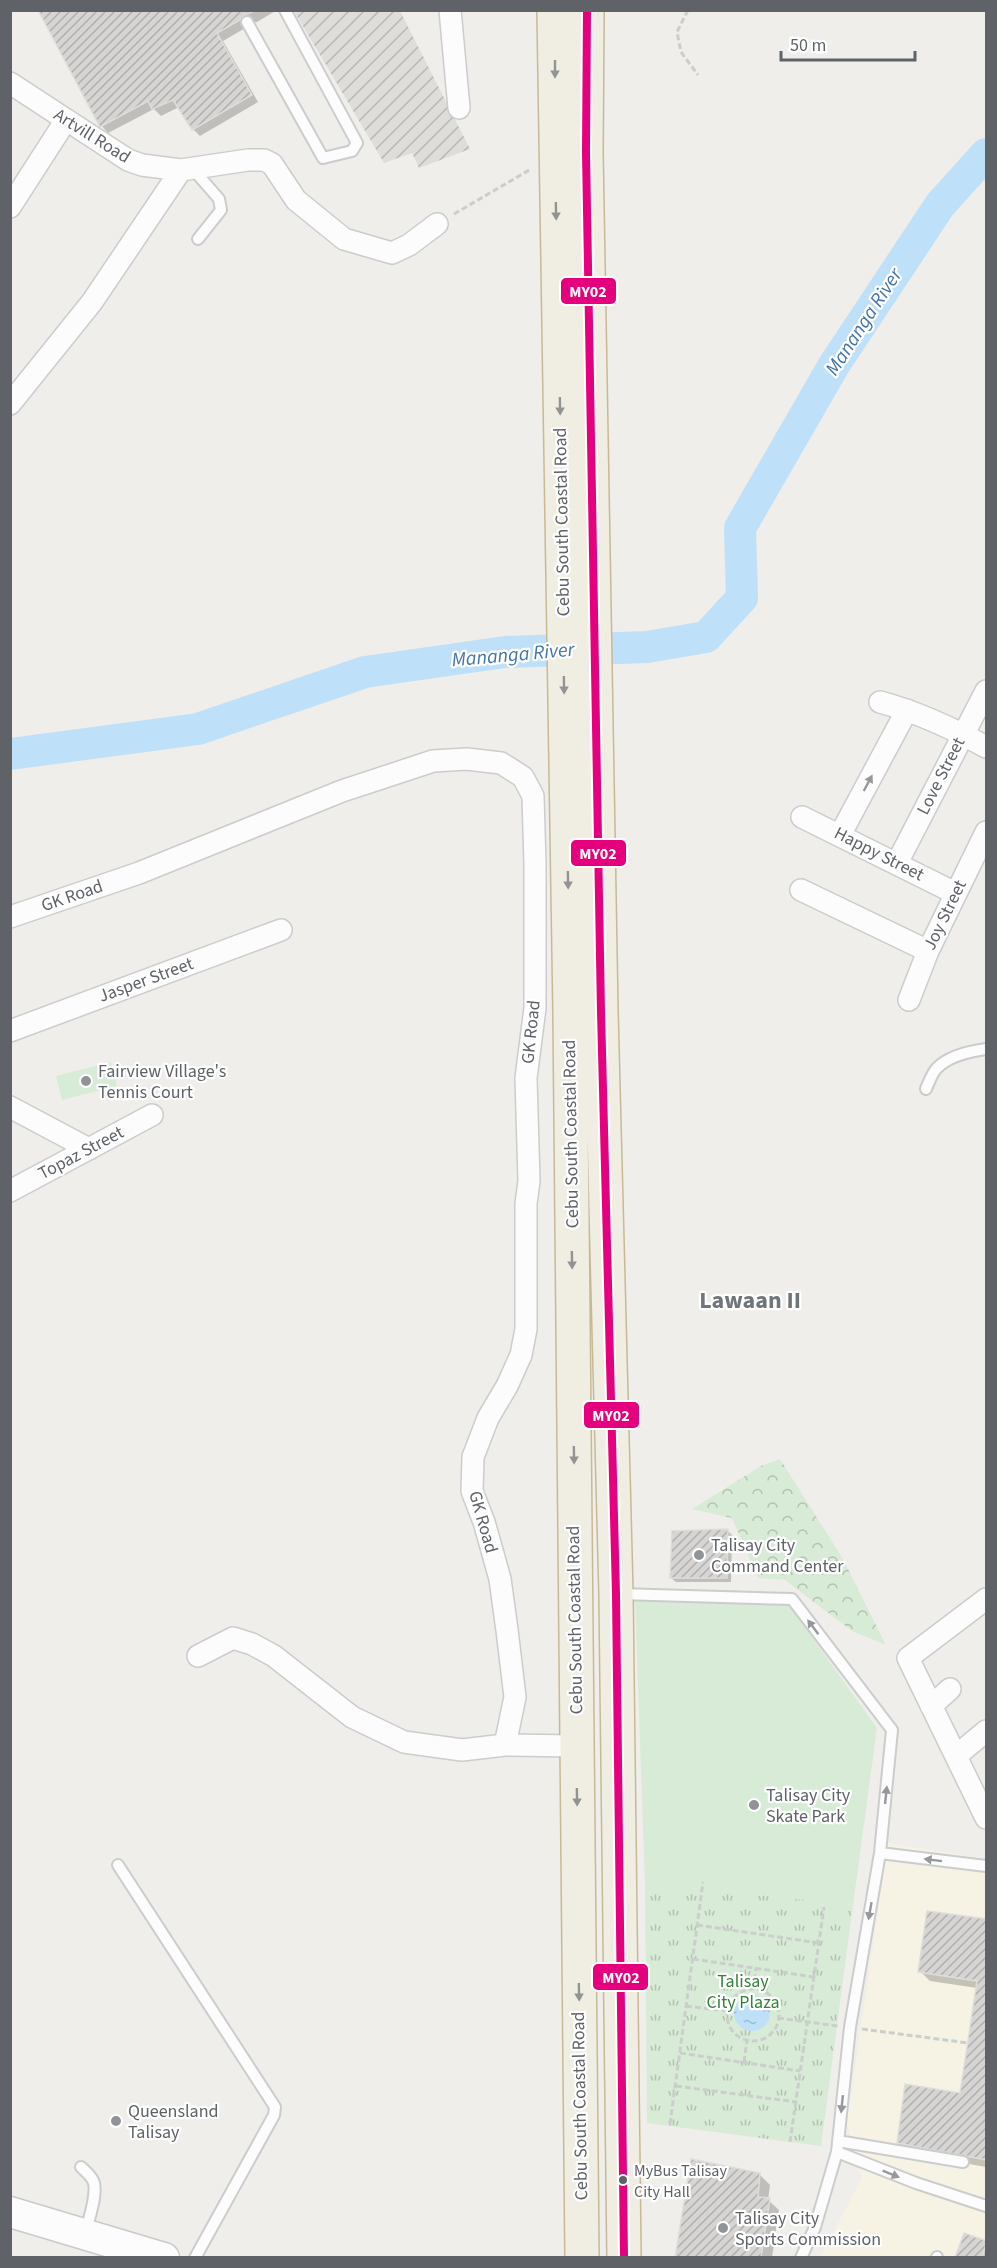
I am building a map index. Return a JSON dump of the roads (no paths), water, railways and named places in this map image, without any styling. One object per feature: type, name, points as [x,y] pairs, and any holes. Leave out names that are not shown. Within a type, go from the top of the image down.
[{"type":"highway","name":"Cebu South Coastal Road","points":[[554,10],[586,1012],[616,1594],[624,2258]]},
{"type":"highway","name":"Cebu South Coastal Road","points":[[559,157],[587,10]]},
{"type":"highway","name":"Cebu South Coastal Road","points":[[582,2258],[576,1746],[586,1012]]},
{"type":"street","points":[[450,10],[459,108]]},
{"type":"street","name":"Artvill Road","points":[[10,83],[128,160],[142,165],[186,169],[248,160],[264,160],[272,164],[296,200],[344,239],[392,253],[409,245],[437,225]]},
{"type":"street","points":[[10,207],[66,120]]},
{"type":"street","points":[[10,404],[92,302],[186,169]]},
{"type":"street","name":"Love Street","points":[[897,863],[987,691]]},
{"type":"street","points":[[880,702],[907,710],[987,747]]},
{"type":"street","points":[[840,835],[907,710]]},
{"type":"street","name":"GK Road","points":[[10,917],[139,873],[342,791],[433,761],[467,759],[501,763],[523,777],[533,796],[535,864],[535,1008],[526,1078],[529,1181],[526,1204],[526,1329],[521,1355],[507,1386],[488,1418],[473,1457],[472,1491],[484,1522],[500,1579],[507,1630],[515,1697],[505,1745]]},
{"type":"street","name":"Happy Street","points":[[802,817],[955,893]]},
{"type":"street","name":"Joy Street","points":[[909,1000],[928,951],[987,832]]},
{"type":"street","points":[[801,890],[928,951]]},
{"type":"street","name":"Jasper Street","points":[[10,1031],[281,930]]},
{"type":"street","points":[[10,1107],[89,1149]]},
{"type":"street","name":"Topaz Street","points":[[10,1191],[152,1115]]},
{"type":"street","points":[[987,1599],[908,1658],[987,1818]]},
{"type":"street","points":[[198,1656],[233,1638],[243,1640],[274,1656],[352,1717],[404,1742],[462,1750],[505,1745],[576,1746]]},
{"type":"street","points":[[931,1706],[950,1689]]},
{"type":"street","points":[[956,1756],[987,1731]]},
{"type":"street","points":[[10,2212],[164,2258]]},
{"type":"lane","points":[[247,22],[323,158],[352,151],[357,143],[285,10]]},
{"type":"lane","points":[[186,169],[219,199],[220,210],[198,239]]},
{"type":"lane","points":[[926,1089],[936,1069],[948,1060],[976,1050],[987,1049]]},
{"type":"lane","points":[[616,1594],[792,1599],[892,1730],[880,1853],[850,2028],[838,2147],[815,2228],[801,2258]]},
{"type":"lane","points":[[880,1853],[987,1866]]},
{"type":"lane","points":[[118,1865],[275,2107],[274,2115],[195,2258]]},
{"type":"lane","points":[[838,2147],[963,2162]]},
{"type":"lane","points":[[838,2147],[916,2183],[987,2206]]},
{"type":"lane","points":[[81,2167],[90,2175],[94,2183],[85,2235]]},
{"type":"water","points":[[752,1995],[765,2000],[770,2013],[765,2026],[752,2031],[739,2026],[734,2013],[739,2000]]},
{"type":"waterway","name":"Mananga River","points":[[10,754],[198,729],[365,672],[505,652],[647,647],[706,637],[742,598],[740,528],[834,365],[940,205],[986,154]]},
{"type":"place","name":"Fairview Village's Tennis Court","points":[[86,1081]]},
{"type":"place","name":"Talisay City Command Center","points":[[699,1555]]},
{"type":"place","name":"Talisay City Skate Park","points":[[754,1805]]},
{"type":"place","name":"Queensland Talisay","points":[[116,2121]]},
{"type":"place","name":"MyBus Talisay City Hall","points":[[623,2180]]},
{"type":"place","name":"Talisay City Sports Commission","points":[[723,2228]]},
{"type":"district","name":"Lawaan II","points":[[750,1300]]},
{"type":"park label","name":"Talisay City Plaza","points":[[743,1991]]}]
